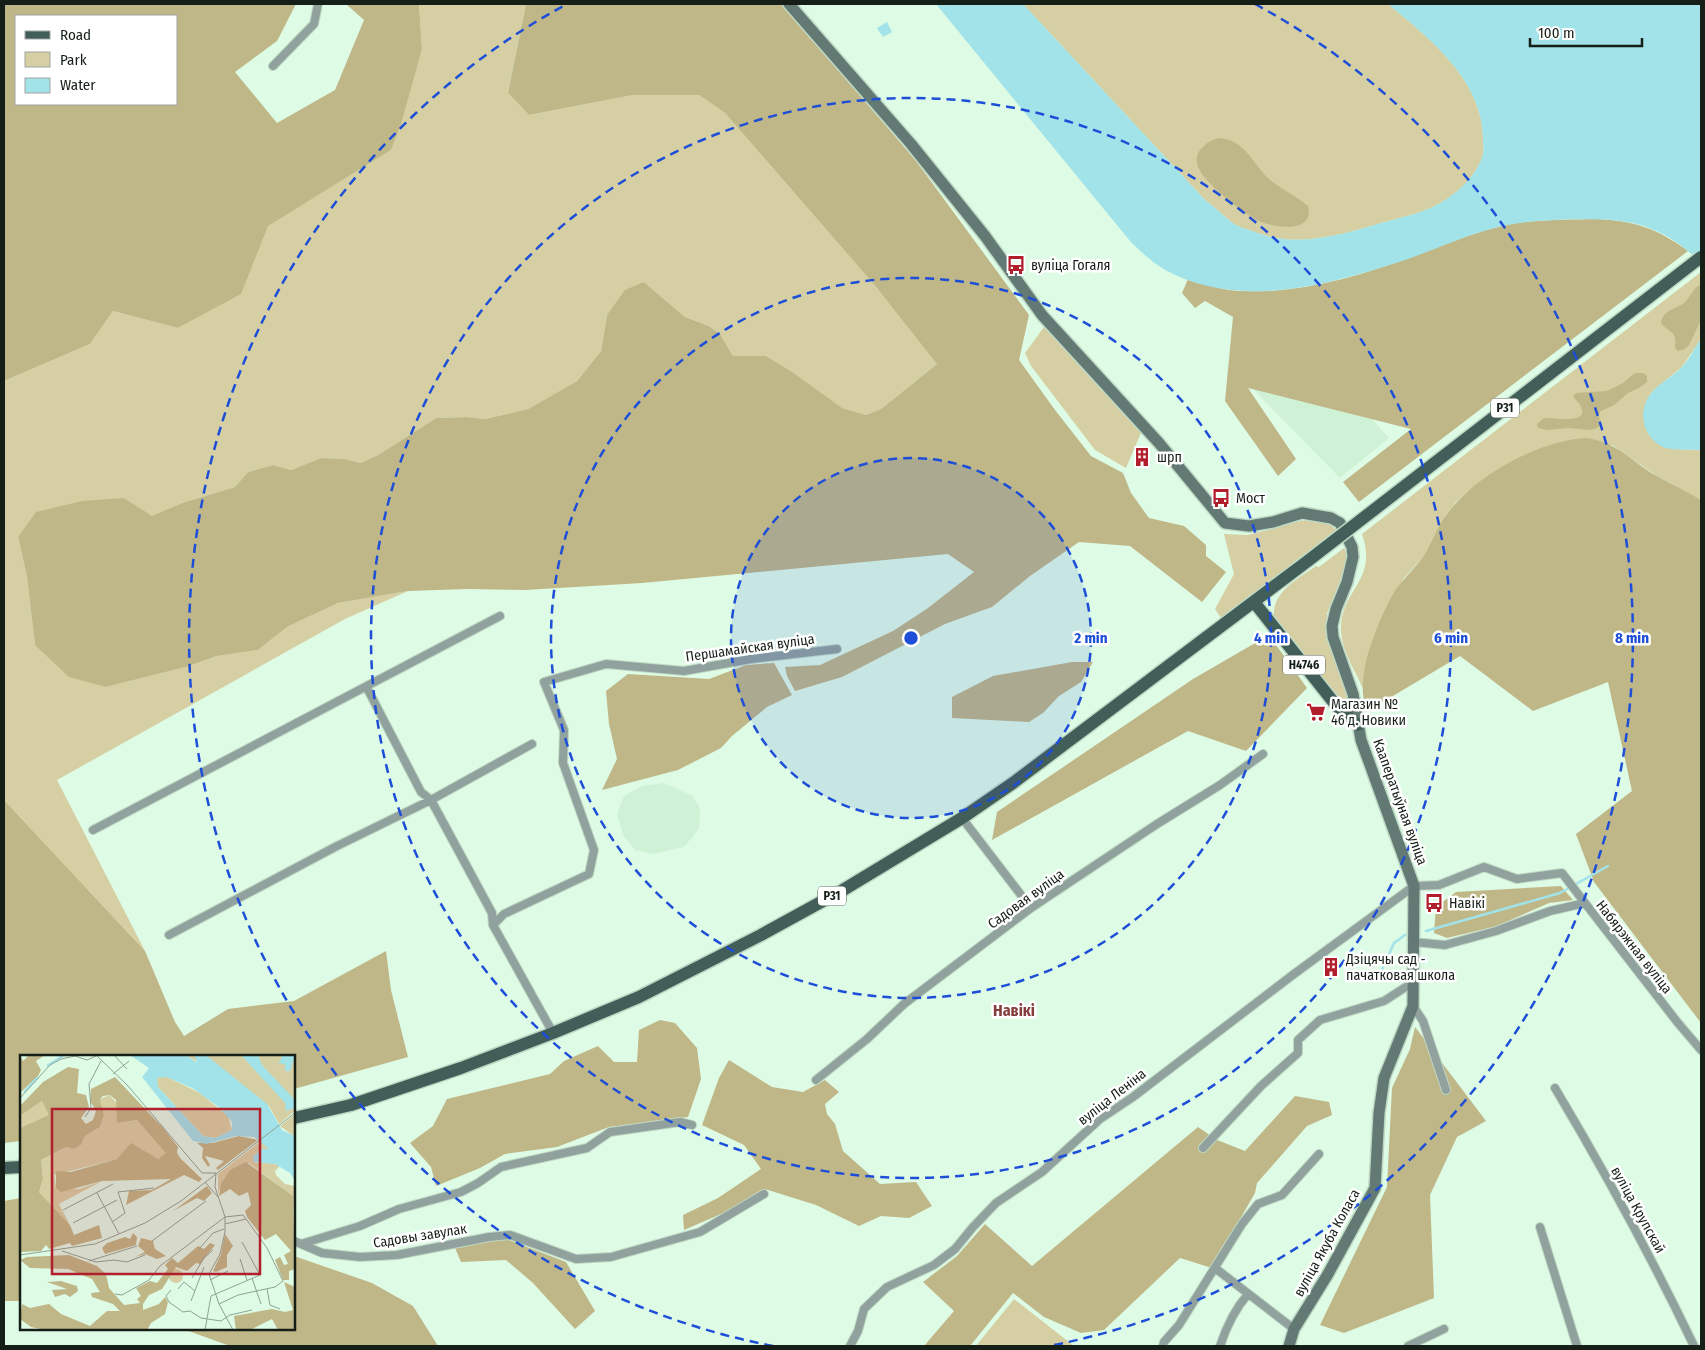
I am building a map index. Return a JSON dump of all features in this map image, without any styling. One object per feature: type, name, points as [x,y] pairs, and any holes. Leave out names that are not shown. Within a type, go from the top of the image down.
[{"type":"main road","name":"Р31","points":[[295,1118],[350,1105],[461,1068],[554,1033],[639,997],[844,890],[962,818],[1055,753],[1254,602],[1701,257]]},
{"type":"main road","name":"Н4746","points":[[1254,602],[1339,709],[1358,725]]},
{"type":"main road","points":[[4,1168],[20,1167]]},
{"type":"street","points":[[273,66],[314,24],[318,4]]},
{"type":"street","name":"Кааператыўная вуліца","points":[[789,4],[917,152],[985,236],[1042,316],[1159,443],[1225,523],[1249,526],[1273,522],[1302,513],[1330,518],[1340,523],[1352,547],[1353,557],[1347,582],[1336,609],[1332,626],[1333,638],[1353,694],[1361,740],[1414,886],[1439,884],[1484,867],[1517,879],[1562,873],[1584,903]]},
{"type":"street","points":[[93,830],[500,616]]},
{"type":"street","name":"Першамайская вуліца","points":[[493,925],[504,914],[589,874],[594,850],[563,763],[564,730],[544,682],[606,664],[684,671],[751,659],[837,649]]},
{"type":"street","points":[[366,688],[421,792],[432,800],[492,913],[493,925],[554,1033]]},
{"type":"street","points":[[169,935],[337,846],[432,800],[532,744]]},
{"type":"street","name":"Садовая вуліца","points":[[816,1080],[867,1039],[904,1004],[1031,908],[1263,754]]},
{"type":"street","points":[[962,818],[1031,908]]},
{"type":"street","name":"вуліца Якуба Коласа","points":[[1289,1346],[1294,1328],[1324,1281],[1375,1188],[1379,1113],[1384,1078],[1413,1006],[1414,886]]},
{"type":"street","name":"вуліца Леніна","points":[[850,1346],[858,1331],[864,1309],[887,1287],[934,1266],[955,1249],[996,1203],[1042,1172],[1100,1119],[1133,1098],[1294,974],[1414,886]]},
{"type":"street","name":"Набярэжная вуліца","points":[[1413,942],[1445,945],[1496,931],[1550,911],[1584,903],[1701,1050]]},
{"type":"street","points":[[1203,1148],[1261,1086],[1298,1052],[1298,1040],[1320,1020],[1384,1001],[1412,983]]},
{"type":"street","points":[[1413,1006],[1423,1021],[1446,1090]]},
{"type":"street","name":"вуліца Крупскай","points":[[1555,1088],[1596,1158],[1667,1289],[1694,1346]]},
{"type":"street","name":"Садовы завулак","points":[[297,1242],[360,1226],[399,1209],[461,1192],[501,1167],[587,1148],[610,1132],[680,1122],[692,1125]]},
{"type":"street","points":[[1162,1346],[1179,1324],[1242,1224],[1258,1204],[1282,1195],[1319,1154]]},
{"type":"street","name":"Садовы завулак","points":[[297,1242],[322,1253],[360,1257],[397,1255],[488,1236],[510,1235],[576,1259],[610,1257],[700,1232],[764,1194]]},
{"type":"street","points":[[1540,1227],[1577,1346]]},
{"type":"street","points":[[1215,1268],[1294,1328]]},
{"type":"street","points":[[1220,1346],[1224,1332],[1236,1310],[1248,1294]]},
{"type":"street","points":[[1408,1346],[1444,1329]]},
{"type":"shaded area","points":[[4,4],[296,4],[277,41],[235,72],[277,123],[335,90],[364,20],[346,4],[419,4],[422,49],[401,124],[391,150],[268,226],[241,294],[178,328],[113,311],[90,344],[4,381]]},
{"type":"shaded area","points":[[526,4],[782,4],[916,161],[1029,315],[1019,360],[1055,410],[1091,456],[1123,473],[1131,493],[1149,518],[1184,526],[1206,545],[1206,556],[1226,572],[1202,602],[1130,546],[1079,542],[1030,576],[992,607],[945,624],[842,677],[795,691],[787,676],[785,667],[820,665],[893,631],[928,608],[974,572],[948,554],[642,583],[525,590],[408,591],[338,603],[287,627],[258,650],[217,656],[186,667],[106,687],[69,677],[35,645],[27,577],[18,537],[36,512],[82,501],[124,498],[152,516],[182,503],[235,487],[248,472],[273,465],[291,470],[321,458],[345,459],[361,463],[378,455],[436,418],[467,417],[485,419],[528,409],[577,381],[601,351],[607,315],[625,290],[644,282],[685,317],[709,326],[720,334],[733,356],[766,356],[791,371],[842,408],[866,415],[881,409],[937,364],[877,288],[725,113],[699,95],[633,95],[529,115],[508,93]]},
{"type":"shaded area","points":[[1218,138],[1227,139],[1242,147],[1269,179],[1308,206],[1309,215],[1306,221],[1292,227],[1266,224],[1244,212],[1217,190],[1199,169],[1197,158],[1201,149],[1208,142]]},
{"type":"shaded area","points":[[1596,219],[1645,227],[1666,237],[1688,251],[1359,502],[1343,482],[1411,429],[1248,388],[1296,459],[1278,476],[1225,401],[1233,317],[1205,301],[1195,308],[1182,293],[1188,279],[1236,291],[1285,290],[1307,287],[1371,271],[1473,234],[1506,225],[1545,220]]},
{"type":"shaded area","points":[[1701,284],[1701,320],[1689,345],[1685,349],[1678,351],[1675,348],[1674,335],[1661,323],[1662,319],[1667,312],[1685,302]]},
{"type":"shaded area","points":[[1305,345],[1389,438],[1340,478],[1252,388]]},
{"type":"shaded area","points":[[1635,373],[1643,373],[1647,376],[1647,382],[1628,393],[1614,405],[1601,411],[1599,414],[1600,426],[1595,429],[1569,428],[1547,430],[1538,428],[1537,424],[1544,418],[1570,419],[1581,416],[1580,405],[1573,396],[1576,393],[1607,391],[1623,383]]},
{"type":"shaded area","points":[[1587,438],[1608,444],[1648,470],[1701,500],[1701,1023],[1594,882],[1576,834],[1632,791],[1608,682],[1533,711],[1460,656],[1366,712],[1365,708],[1363,697],[1364,671],[1370,647],[1385,609],[1396,589],[1423,557],[1447,514],[1474,486],[1510,462],[1549,445]]},
{"type":"shaded area","points":[[1269,635],[1307,688],[1246,751],[1188,731],[992,840],[997,812],[1193,679]]},
{"type":"shaded area","points":[[1072,662],[1093,662],[1081,682],[1059,696],[1043,713],[1029,722],[952,718],[952,697],[993,676]]},
{"type":"shaded area","points":[[774,663],[792,695],[767,707],[732,736],[721,748],[678,770],[602,790],[617,759],[609,724],[606,691],[628,674],[709,679],[746,665]]},
{"type":"shaded area","points":[[664,783],[693,796],[700,809],[699,829],[684,847],[653,854],[635,850],[623,835],[617,814],[624,796],[642,786]]},
{"type":"shaded area","points":[[4,800],[145,951],[175,1022],[184,1036],[228,1009],[294,1001],[386,951],[391,990],[408,1057],[295,1089],[295,1055],[20,1055],[20,1141],[4,1143]]},
{"type":"shaded area","points":[[1561,886],[1573,900],[1549,903],[1497,926],[1447,938],[1434,933],[1436,907],[1456,892]]},
{"type":"shaded area","points":[[660,1020],[675,1023],[697,1048],[701,1079],[688,1117],[609,1127],[557,1147],[505,1154],[480,1168],[436,1186],[431,1167],[410,1143],[433,1126],[447,1099],[550,1074],[564,1061],[598,1046],[614,1062],[637,1062],[639,1030]]},
{"type":"shaded area","points":[[1415,1027],[1486,1121],[1457,1137],[1430,1195],[1434,1298],[1344,1333],[1320,1325],[1387,1187],[1392,1088],[1410,1049]]},
{"type":"shaded area","points":[[729,1060],[772,1087],[803,1092],[825,1080],[839,1092],[825,1104],[827,1114],[835,1124],[843,1151],[880,1184],[916,1182],[932,1206],[909,1218],[881,1216],[859,1226],[816,1205],[765,1189],[728,1211],[684,1230],[683,1215],[718,1198],[761,1169],[744,1145],[702,1125],[719,1078]]},
{"type":"shaded area","points":[[1295,1096],[1329,1102],[1332,1115],[1307,1126],[1257,1183],[1255,1193],[1212,1268],[1180,1258],[1104,1330],[1081,1333],[1044,1317],[1013,1293],[970,1346],[924,1346],[954,1311],[923,1282],[957,1256],[985,1224],[1032,1266],[1198,1127],[1217,1140],[1245,1151]]},
{"type":"shaded area","points":[[20,1198],[20,1301],[4,1301],[4,1201]]},
{"type":"shaded area","points":[[495,1240],[509,1240],[566,1262],[595,1311],[575,1329],[533,1283],[506,1260],[461,1262],[455,1248]]},
{"type":"shaded area","points":[[295,1256],[372,1283],[413,1306],[438,1346],[230,1346],[186,1330],[295,1330]]},
{"type":"green space","points":[[419,4],[526,4],[508,93],[529,115],[633,95],[699,95],[725,113],[877,288],[938,363],[881,409],[866,415],[841,408],[791,371],[766,356],[733,356],[720,334],[709,326],[685,317],[644,282],[607,315],[601,351],[577,381],[528,409],[485,419],[467,417],[436,418],[378,455],[361,463],[345,459],[321,458],[291,470],[273,465],[248,472],[235,487],[182,503],[152,517],[124,498],[18,537],[27,577],[35,645],[106,687],[186,667],[217,656],[258,650],[287,627],[338,603],[408,591],[345,619],[57,780],[145,951],[4,800],[4,381],[90,344],[113,311],[178,328],[240,294],[267,226],[391,150],[422,49]]},
{"type":"green space","points":[[1023,4],[1388,4],[1436,46],[1464,79],[1474,98],[1481,118],[1483,154],[1481,161],[1467,182],[1449,198],[1423,211],[1354,231],[1304,240],[1269,237],[1245,229],[1234,224],[1205,200]]},
{"type":"green space","points":[[1701,272],[1701,339],[1682,367],[1649,396],[1673,449],[1701,450],[1701,500],[1657,476],[1612,445],[1469,490],[1446,515],[1424,556],[1404,578],[1388,605],[1375,633],[1364,672],[1363,688],[1345,650],[1341,634],[1343,613],[1363,573],[1366,562],[1366,550],[1362,534]]},
{"type":"green space","points":[[1044,327],[1141,433],[1126,468],[1095,450],[1031,366],[1025,353]]},
{"type":"green space","points":[[1307,520],[1323,522],[1336,530],[1221,618],[1215,609],[1234,574],[1224,534],[1247,535],[1284,524]]},
{"type":"green space","points":[[1344,548],[1348,556],[1344,576],[1327,613],[1326,631],[1351,704],[1344,707],[1274,619],[1274,610],[1281,594],[1287,588]]},
{"type":"green space","points":[[1014,1299],[1074,1346],[976,1346]]},
{"type":"water","points":[[936,4],[1023,4],[1205,200],[1238,226],[1269,237],[1304,240],[1354,231],[1436,205],[1461,188],[1477,169],[1483,154],[1481,118],[1474,98],[1464,79],[1436,46],[1388,4],[1701,4],[1701,262],[1673,240],[1645,226],[1616,220],[1566,219],[1524,222],[1494,228],[1408,259],[1349,277],[1318,284],[1255,291],[1224,289],[1194,282],[1165,270],[1130,241]]},
{"type":"water","points":[[887,22],[892,32],[883,37],[877,28]]},
{"type":"water","points":[[1701,339],[1701,450],[1663,447],[1651,437],[1644,424],[1643,417],[1646,402],[1657,387],[1685,364]]},
{"type":"waterway","points":[[1426,931],[1560,893],[1608,866]]},
{"type":"waterway","points":[[1381,972],[1394,943],[1405,935]]},
{"type":"place","name":"вуліца Гогаля","points":[[1016,265]]},
{"type":"place","name":"шрп","points":[[1142,457]]},
{"type":"place","name":"Мост","points":[[1221,498]]},
{"type":"place","name":"Магазин № 46 д. Новики","points":[[1316,712]]},
{"type":"place","name":"Навікі","points":[[1434,903]]},
{"type":"place","name":"Дзіцячы сад - пачатковая школа","points":[[1331,967]]},
{"type":"district","name":"Навікі","points":[[1014,1010]]}]
